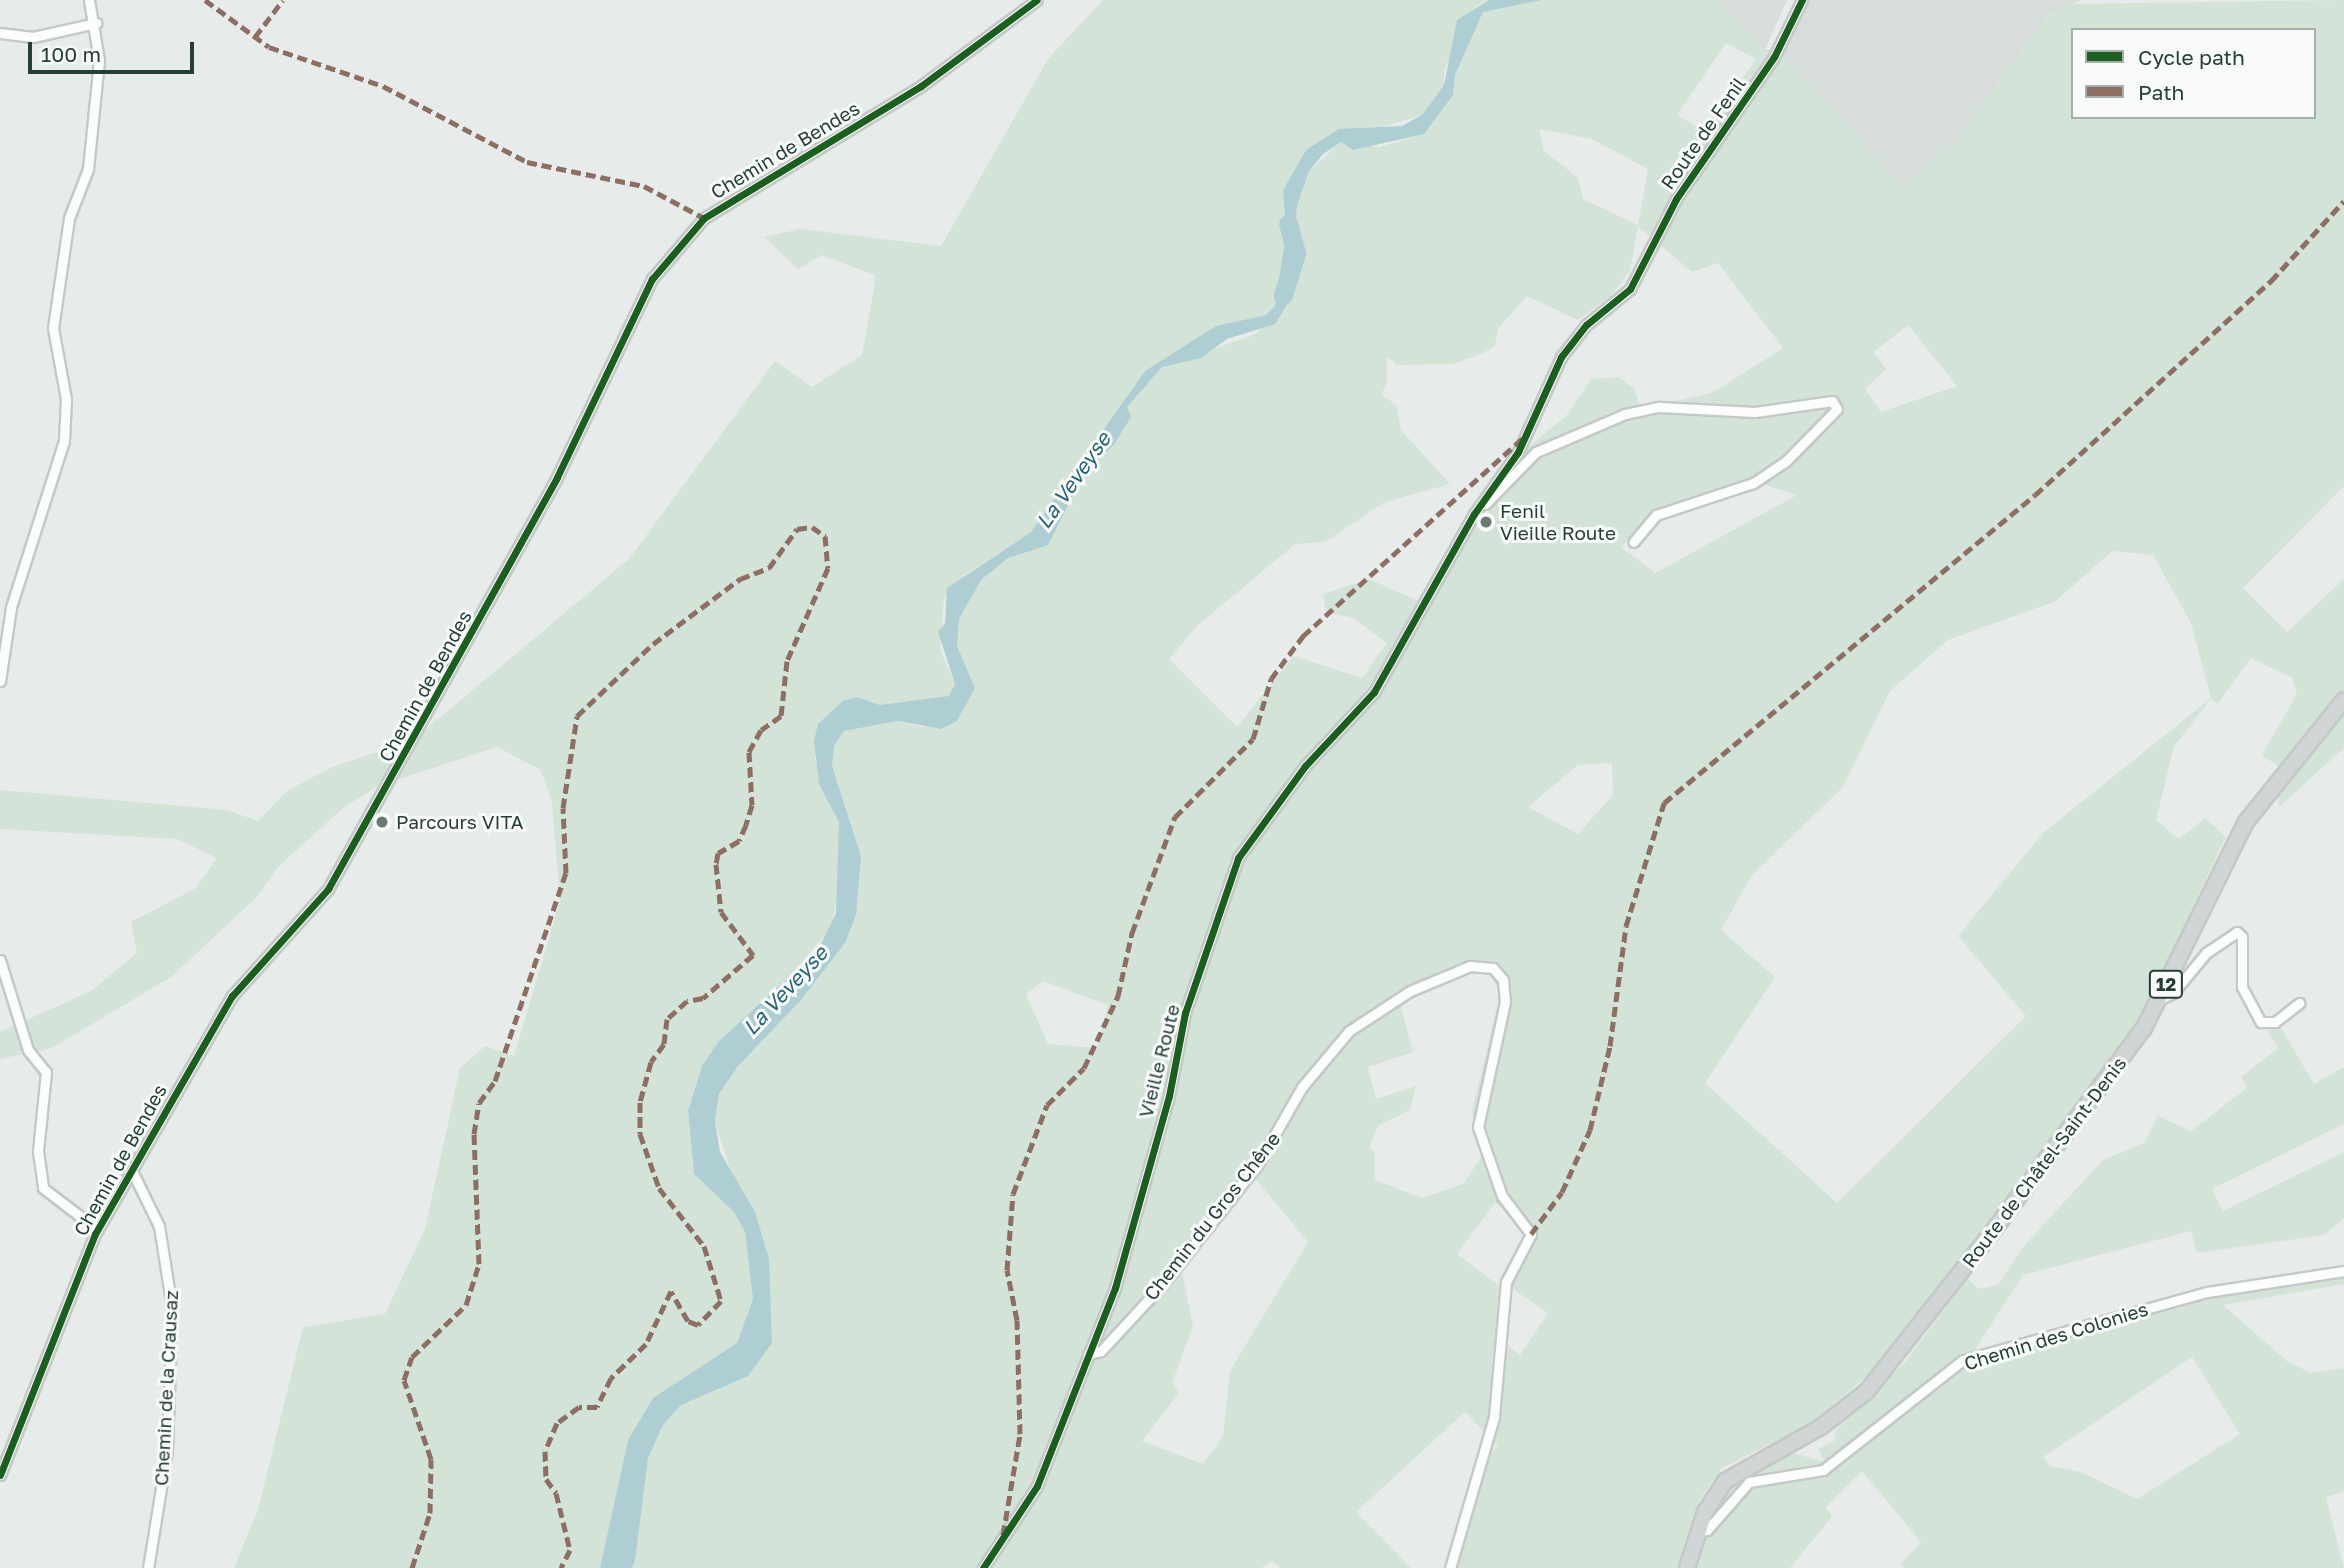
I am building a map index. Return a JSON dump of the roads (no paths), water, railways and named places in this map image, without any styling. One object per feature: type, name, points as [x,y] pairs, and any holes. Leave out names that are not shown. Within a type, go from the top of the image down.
[{"type":"main road","name":"Route de Châtel-Saint-Denis","points":[[1687,1568],[1698,1531],[1715,1493],[1738,1469],[1821,1426],[1867,1391],[2082,1113],[2160,999],[2246,822],[2344,700]]},
{"type":"street","points":[[0,681],[11,607],[64,441],[66,399],[53,328],[69,218],[88,169],[96,23],[89,0]]},
{"type":"street","name":"Chemin de Bendes","points":[[0,1475],[97,1230],[133,1173],[232,996],[328,889],[421,730],[557,477],[652,279],[676,245],[712,213],[921,86],[1037,0]]},
{"type":"street","name":"Route de Fenil","points":[[1448,560],[1474,514],[1518,452],[1560,357],[1581,330],[1630,289],[1676,199],[1774,57],[1802,0]]},
{"type":"street","points":[[0,33],[56,35],[96,23]]},
{"type":"street","points":[[1474,514],[1536,452],[1566,435],[1659,407],[1755,412],[1832,401],[1837,409],[1786,461],[1753,483],[1656,515],[1633,542]]},
{"type":"street","name":"Vieille Route","points":[[983,1568],[1037,1486],[1117,1281],[1171,1089],[1185,1013],[1232,870],[1268,810],[1374,692],[1448,560]]},
{"type":"street","points":[[2160,999],[2237,932],[2244,995],[2261,1022],[2275,1022],[2299,1003]]},
{"type":"street","points":[[0,960],[28,1049],[46,1072],[38,1151],[43,1188],[97,1230]]},
{"type":"street","name":"Chemin du Gros Chêne","points":[[1088,1354],[1101,1352],[1162,1285],[1266,1152],[1302,1087],[1349,1031],[1410,991],[1469,966],[1493,968],[1503,980],[1505,1002],[1478,1127],[1502,1196],[1531,1234],[1506,1282],[1494,1417],[1450,1568]]},
{"type":"street","name":"Chemin de la Crausaz","points":[[133,1173],[159,1226],[172,1308],[167,1451],[148,1568]]},
{"type":"street","name":"Chemin des Colonies","points":[[1698,1531],[1707,1530],[1749,1482],[1823,1470],[1963,1360],[2207,1292],[2344,1272]]},
{"type":"water","points":[[1489,0],[1542,0],[1483,12],[1455,75],[1453,95],[1424,134],[1353,150],[1341,142],[1323,154],[1309,171],[1297,206],[1291,298],[1275,324],[1227,339],[1201,358],[1162,367],[1127,407],[1131,417],[1114,445],[1086,470],[1048,545],[1008,558],[981,580],[959,619],[957,646],[975,688],[957,721],[941,729],[898,721],[844,731],[834,746],[832,766],[861,856],[856,915],[845,943],[801,1000],[738,1066],[719,1094],[715,1121],[720,1152],[755,1212],[769,1259],[772,1343],[748,1376],[681,1405],[663,1425],[648,1458],[632,1568],[600,1568],[628,1440],[653,1398],[737,1343],[753,1299],[745,1232],[734,1212],[694,1174],[688,1111],[702,1066],[718,1042],[818,950],[836,913],[839,822],[819,784],[814,741],[818,724],[843,701],[857,697],[880,705],[949,696],[955,684],[938,632],[945,623],[947,588],[1031,532],[1145,371],[1216,326],[1266,315],[1275,306],[1286,234],[1283,190],[1306,150],[1339,129],[1402,126],[1422,115],[1444,85],[1457,20]]},
{"type":"waterway","name":"La Veveyse","points":[[1283,295],[1296,253],[1288,224]]},
{"type":"place","name":"Fenil Vieille Route","points":[[1486,522]]},
{"type":"place","name":"Parcours VITA","points":[[382,822]]}]
